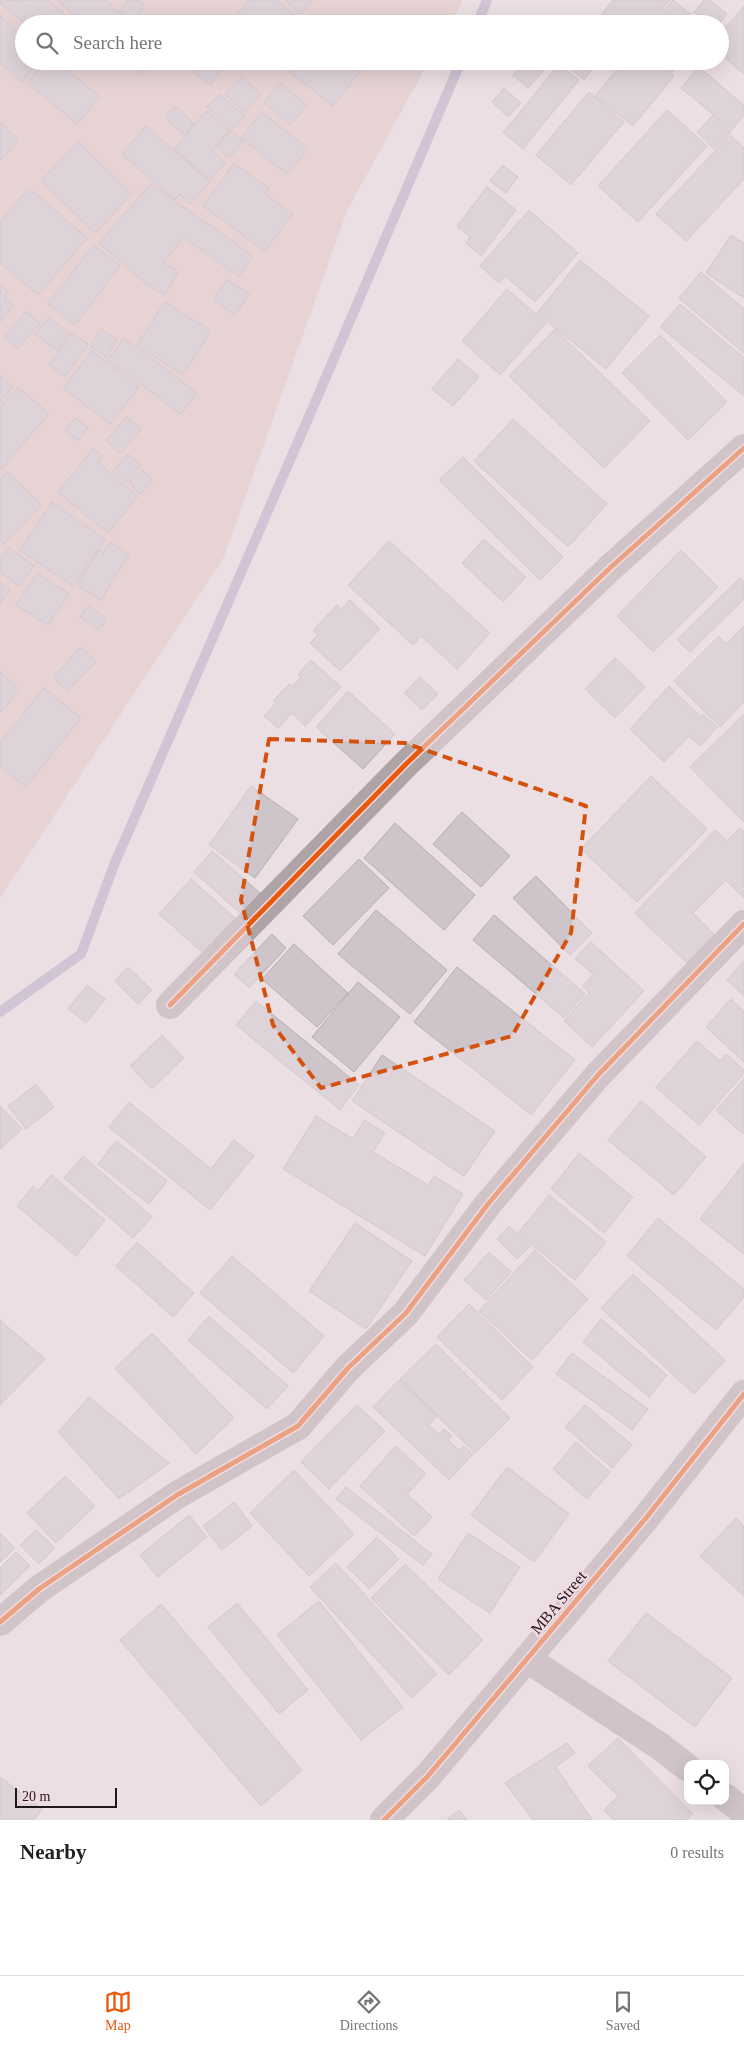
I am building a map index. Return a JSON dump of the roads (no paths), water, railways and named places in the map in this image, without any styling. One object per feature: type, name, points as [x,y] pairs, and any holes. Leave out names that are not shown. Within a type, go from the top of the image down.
[{"type":"street","points":[[170,1005],[406,764],[610,568],[744,448]]},
{"type":"street","points":[[0,1622],[38,1589],[177,1495],[298,1426],[348,1368],[406,1313],[488,1204],[598,1075],[744,924]]},
{"type":"street","name":"MBA Street","points":[[384,1820],[428,1776],[742,1402]]},
{"type":"street","points":[[527,1659],[661,1746],[684,1765]]},
{"type":"street","points":[[729,1800],[744,1812]]},
{"type":"waterway","points":[[481,15],[487,0]]},
{"type":"waterway","points":[[0,1012],[81,954],[114,865],[457,70]]}]
